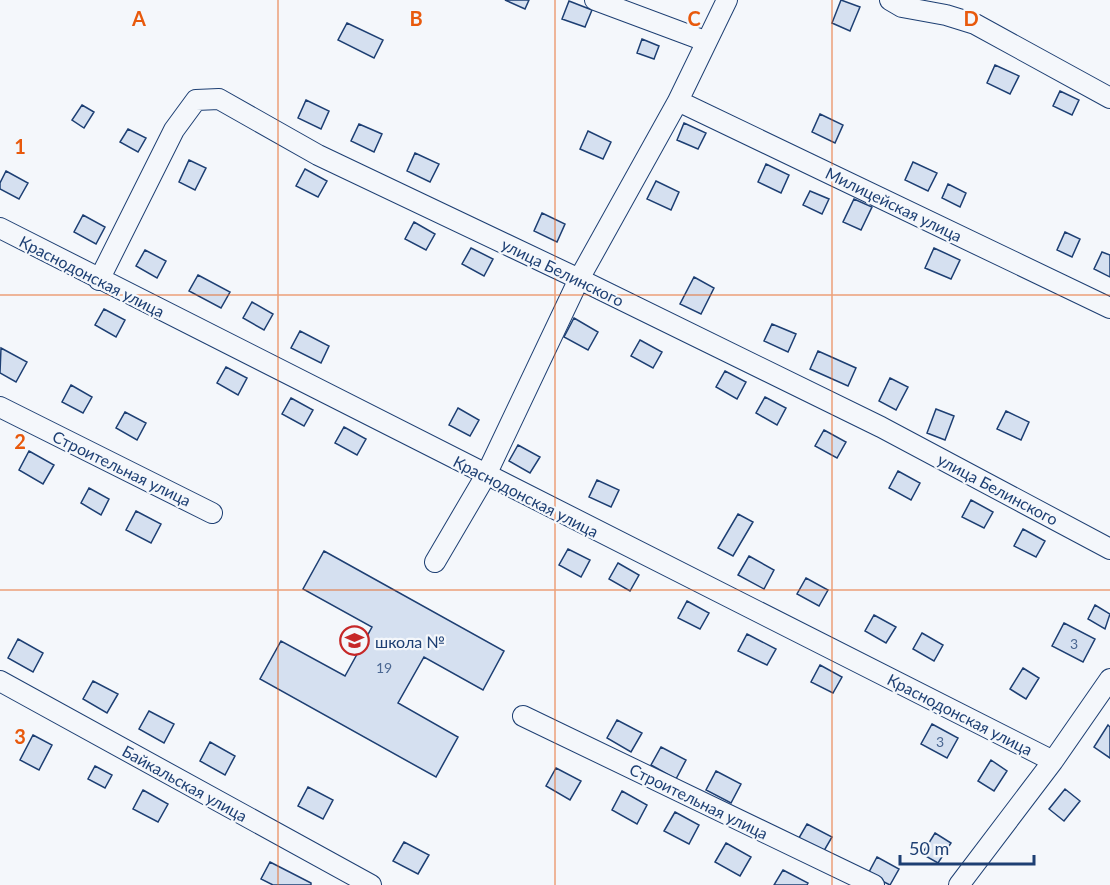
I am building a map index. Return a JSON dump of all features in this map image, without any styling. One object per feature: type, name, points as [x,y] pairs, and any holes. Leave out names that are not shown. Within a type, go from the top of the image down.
[{"type":"street","points":[[595,0],[705,41]]},
{"type":"street","points":[[435,562],[486,475],[579,279],[678,100],[727,0]]},
{"type":"street","points":[[890,0],[902,7],[946,15],[975,24],[1110,98]]},
{"type":"street","name":"улица Белинского","points":[[99,280],[174,130],[196,100],[219,99],[318,155],[579,279],[881,427],[1110,549]]},
{"type":"street","name":"Милицейская улица","points":[[678,100],[1110,308]]},
{"type":"street","name":"Краснодонская улица","points":[[0,228],[1053,761]]},
{"type":"street","name":"Строительная улица","points":[[0,407],[212,513]]},
{"type":"street","points":[[959,885],[1053,761],[1110,679]]},
{"type":"street","name":"Байкальская улица","points":[[0,681],[371,885]]},
{"type":"street","name":"Строительная улица","points":[[523,716],[874,885]]},
{"type":"building","points":[[505,0],[529,0],[525,9]]},
{"type":"building","points":[[841,0],[860,7],[850,31],[832,23]]},
{"type":"building","points":[[569,1],[592,10],[585,27],[562,19]]},
{"type":"building","points":[[347,23],[383,40],[374,58],[338,40]]},
{"type":"building","points":[[642,39],[659,46],[654,59],[637,53]]},
{"type":"building","points":[[995,65],[1019,76],[1010,94],[987,83]]},
{"type":"building","points":[[1060,91],[1079,100],[1072,115],[1053,106]]},
{"type":"building","points":[[306,100],[329,111],[321,129],[298,118]]},
{"type":"building","points":[[82,105],[94,112],[84,128],[72,120]]},
{"type":"building","points":[[820,114],[843,125],[835,143],[812,132]]},
{"type":"building","points":[[684,123],[706,133],[698,149],[677,140]]},
{"type":"building","points":[[359,124],[382,134],[374,152],[351,141]]},
{"type":"building","points":[[128,129],[146,138],[138,152],[120,142]]},
{"type":"building","points":[[588,131],[611,142],[603,159],[580,149]]},
{"type":"building","points":[[415,153],[439,164],[430,182],[407,171]]},
{"type":"building","points":[[189,160],[206,168],[195,190],[179,182]]},
{"type":"building","points":[[913,162],[937,173],[928,191],[905,180]]},
{"type":"building","points":[[766,164],[789,175],[781,193],[758,182]]},
{"type":"building","points":[[305,169],[327,181],[318,197],[296,186]]},
{"type":"building","points":[[6,171],[28,183],[19,199],[0,189],[0,183]]},
{"type":"building","points":[[656,181],[679,192],[671,210],[647,199]]},
{"type":"building","points":[[948,184],[966,193],[960,207],[942,198]]},
{"type":"building","points":[[810,191],[829,199],[822,214],[803,205]]},
{"type":"building","points":[[854,199],[872,207],[861,230],[843,222]]},
{"type":"building","points":[[542,213],[565,224],[557,242],[534,231]]},
{"type":"building","points":[[83,215],[105,227],[96,244],[74,232]]},
{"type":"building","points":[[414,222],[435,234],[426,250],[405,239]]},
{"type":"building","points":[[1065,232],[1080,239],[1072,257],[1057,250]]},
{"type":"building","points":[[471,248],[493,259],[484,276],[462,264]]},
{"type":"building","points":[[934,248],[960,260],[951,279],[925,268]]},
{"type":"building","points":[[145,250],[166,261],[157,278],[136,266]]},
{"type":"building","points":[[1102,252],[1110,255],[1110,277],[1094,269]]},
{"type":"building","points":[[198,275],[230,292],[221,308],[189,291]]},
{"type":"building","points":[[694,277],[714,288],[701,314],[680,304]]},
{"type":"building","points":[[252,302],[273,314],[264,330],[243,318]]},
{"type":"building","points":[[104,309],[125,320],[116,337],[95,325]]},
{"type":"building","points":[[574,318],[598,332],[588,350],[564,337]]},
{"type":"building","points":[[772,324],[796,334],[788,352],[764,341]]},
{"type":"building","points":[[300,331],[329,346],[321,363],[291,348]]},
{"type":"building","points":[[640,340],[662,352],[653,368],[631,356]]},
{"type":"building","points":[[1,348],[27,362],[16,382],[0,373]]},
{"type":"building","points":[[818,351],[856,368],[848,386],[810,369]]},
{"type":"building","points":[[226,367],[247,378],[238,395],[217,383]]},
{"type":"building","points":[[725,371],[746,382],[737,399],[716,387]]},
{"type":"building","points":[[890,378],[908,387],[896,410],[879,401]]},
{"type":"building","points":[[71,385],[92,397],[83,413],[62,402]]},
{"type":"building","points":[[765,397],[786,408],[777,425],[756,413]]},
{"type":"building","points":[[291,398],[313,410],[304,426],[282,414]]},
{"type":"building","points":[[458,408],[479,420],[470,436],[449,425]]},
{"type":"building","points":[[936,409],[954,416],[945,440],[927,433]]},
{"type":"building","points":[[1006,411],[1029,422],[1021,440],[997,429]]},
{"type":"building","points":[[125,412],[146,423],[137,440],[116,428]]},
{"type":"building","points":[[344,427],[366,439],[357,455],[335,443]]},
{"type":"building","points":[[824,430],[846,442],[837,458],[815,446]]},
{"type":"building","points":[[518,445],[540,457],[530,473],[509,461]]},
{"type":"building","points":[[29,451],[54,465],[43,484],[19,470]]},
{"type":"building","points":[[898,471],[920,483],[911,500],[889,488]]},
{"type":"building","points":[[597,480],[619,490],[611,507],[589,497]]},
{"type":"building","points":[[89,488],[109,499],[101,515],[81,503]]},
{"type":"building","points":[[971,500],[993,512],[984,528],[962,517]]},
{"type":"building","points":[[136,511],[161,524],[151,543],[126,530]]},
{"type":"building","points":[[738,514],[753,522],[733,556],[718,548]]},
{"type":"building","points":[[1023,529],[1045,541],[1036,557],[1014,546]]},
{"type":"building","points":[[568,549],[590,560],[581,577],[559,565]]},
{"type":"building","points":[[324,551],[504,651],[483,690],[424,657],[398,703],[458,737],[436,777],[260,679],[281,641],[345,676],[372,627],[303,589]]},
{"type":"building","points":[[749,556],[774,570],[764,589],[738,575]]},
{"type":"building","points":[[618,563],[639,575],[630,591],[609,579]]},
{"type":"building","points":[[806,578],[828,590],[819,606],[797,594]]},
{"type":"building","points":[[687,601],[709,613],[700,629],[678,618]]},
{"type":"building","points":[[1095,605],[1110,614],[1105,629],[1088,619]]},
{"type":"building","points":[[874,615],[896,627],[886,643],[865,631]]},
{"type":"building","points":[[1064,623],[1095,639],[1083,662],[1052,646]]},
{"type":"building","points":[[922,633],[943,645],[934,661],[913,649]]},
{"type":"building","points":[[747,634],[776,649],[767,665],[738,651]]},
{"type":"building","points":[[18,639],[43,653],[33,672],[8,658]]},
{"type":"building","points":[[820,665],[842,677],[833,693],[811,682]]},
{"type":"building","points":[[1023,668],[1039,678],[1026,699],[1010,689]]},
{"type":"building","points":[[93,681],[118,694],[107,713],[83,699]]},
{"type":"building","points":[[149,711],[174,724],[164,743],[139,729]]},
{"type":"building","points":[[617,720],[642,733],[631,752],[607,738]]},
{"type":"building","points":[[932,724],[958,738],[947,758],[921,744]]},
{"type":"building","points":[[1108,725],[1110,727],[1110,758],[1094,747]]},
{"type":"building","points":[[33,735],[52,745],[39,770],[20,760]]},
{"type":"building","points":[[210,742],[235,756],[225,775],[200,761]]},
{"type":"building","points":[[661,747],[686,760],[676,779],[651,765]]},
{"type":"building","points":[[991,760],[1007,771],[994,791],[978,781]]},
{"type":"building","points":[[95,766],[112,775],[105,788],[88,779]]},
{"type":"building","points":[[556,768],[581,781],[570,800],[546,786]]},
{"type":"building","points":[[716,771],[741,784],[731,803],[706,790]]},
{"type":"building","points":[[308,787],[333,800],[323,819],[298,806]]},
{"type":"building","points":[[1065,789],[1080,801],[1064,821],[1049,809]]},
{"type":"building","points":[[143,790],[168,804],[158,822],[133,809]]},
{"type":"building","points":[[622,791],[647,805],[637,824],[612,810]]},
{"type":"building","points":[[675,812],[699,825],[689,844],[664,831]]},
{"type":"building","points":[[807,824],[832,837],[821,856],[796,843]]},
{"type":"building","points":[[935,833],[951,843],[938,863],[922,854]]},
{"type":"building","points":[[404,842],[429,855],[418,874],[393,861]]},
{"type":"building","points":[[726,843],[751,857],[740,876],[715,862]]},
{"type":"building","points":[[877,857],[899,869],[890,885],[868,874]]},
{"type":"building","points":[[270,862],[311,885],[273,885],[261,879]]},
{"type":"building","points":[[783,870],[808,883],[807,885],[774,885]]},
{"type":"place","name":"школа №","points":[[354,641]]}]
